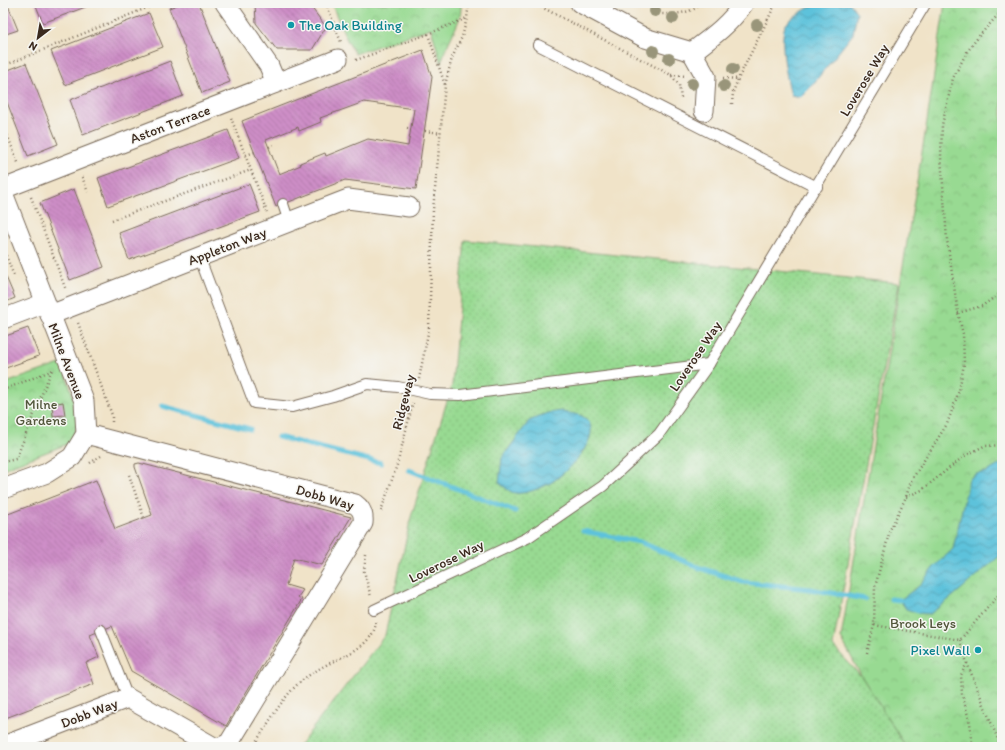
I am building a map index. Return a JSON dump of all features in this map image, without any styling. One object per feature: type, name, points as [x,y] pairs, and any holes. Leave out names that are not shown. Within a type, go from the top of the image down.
[{"type":"street","points":[[225,3],[269,66],[276,83]]},
{"type":"street","points":[[580,3],[608,9],[646,38],[692,52],[706,77],[704,111]]},
{"type":"street","points":[[692,52],[722,30],[736,15],[744,3]]},
{"type":"street","name":"Aston Terrace","points":[[3,189],[276,83],[344,53]]},
{"type":"street","name":"Milne Avenue","points":[[3,194],[48,309],[61,367],[84,400],[86,434]]},
{"type":"street","name":"Appleton Way","points":[[3,319],[48,309],[282,218],[348,199],[409,207]]},
{"type":"street","points":[[3,489],[47,473],[72,457],[86,434]]},
{"type":"street","name":"Dobb Way","points":[[86,434],[355,504],[361,509],[364,516],[362,523],[229,743],[221,747]]},
{"type":"street","name":"Dobb Way","points":[[3,746],[128,698],[214,747]]},
{"type":"lane","name":"Loverose Way","points":[[374,610],[527,538],[604,486],[659,434],[709,364],[817,187],[926,3]]},
{"type":"lane","points":[[538,45],[817,187]]},
{"type":"lane","points":[[202,264],[254,403],[292,407],[333,396],[367,384],[398,387],[430,394],[460,395],[709,364]]},
{"type":"lane","points":[[101,630],[128,698]]},
{"type":"path","points":[[3,66],[159,3]]},
{"type":"path","points":[[326,3],[344,53],[355,61],[467,18]]},
{"type":"path","name":"Ridgeway","points":[[380,514],[407,430],[429,328],[432,210],[445,85],[452,58],[462,37],[467,18],[468,3]]},
{"type":"path","points":[[534,3],[672,75],[679,85],[681,98]]},
{"type":"path","points":[[642,3],[652,8],[658,14],[677,14],[694,10],[704,3]]},
{"type":"path","points":[[652,8],[655,3]]},
{"type":"path","points":[[732,104],[733,92],[738,79],[776,3]]},
{"type":"path","points":[[867,653],[874,625],[875,587],[890,530],[912,481],[947,424],[959,391],[964,364],[962,334],[947,240],[941,157],[942,125],[953,78],[967,52],[979,36],[997,16],[1002,13]]},
{"type":"path","points":[[428,34],[445,85]]},
{"type":"path","points":[[225,103],[251,170],[282,218]]},
{"type":"path","points":[[425,131],[441,133]]},
{"type":"path","points":[[269,147],[273,145]]},
{"type":"path","points":[[246,156],[255,152]]},
{"type":"path","points":[[112,220],[251,170]]},
{"type":"path","points":[[958,313],[982,306],[1002,292]]},
{"type":"path","points":[[3,390],[61,367]]},
{"type":"path","points":[[3,462],[16,459],[61,367]]},
{"type":"path","points":[[906,497],[922,490],[963,457],[984,446],[1002,445]]},
{"type":"path","points":[[129,475],[144,518]]},
{"type":"path","points":[[252,747],[281,702],[300,682],[327,664],[347,655],[362,645],[371,635],[376,624],[364,570],[366,552]]},
{"type":"path","points":[[960,640],[1002,591]]},
{"type":"path","points":[[874,625],[960,640]]},
{"type":"path","points":[[960,640],[967,663],[1001,747]]},
{"type":"path","points":[[967,663],[961,675],[962,694],[970,724],[973,747]]},
{"type":"green space","points":[[331,3],[461,3],[461,8],[458,23],[441,63],[431,28],[355,54],[347,40]]},
{"type":"green space","name":"Brook Leys","points":[[945,3],[1002,3],[1002,747],[906,747],[862,677],[841,638],[925,134]]},
{"type":"green space","points":[[465,240],[899,283],[833,646],[862,677],[906,747],[298,747],[385,635],[411,517],[452,385]]},
{"type":"green space","name":"Milne Gardens","points":[[60,364],[66,374],[80,419],[70,443],[3,469],[3,384]]},
{"type":"water","points":[[819,3],[850,3],[857,13],[853,34],[801,97],[791,95],[783,50],[783,33],[785,26],[791,19]]},
{"type":"water","points":[[561,411],[582,416],[588,421],[591,428],[590,436],[586,445],[573,463],[566,471],[552,482],[529,492],[513,492],[499,483],[502,458],[529,421],[547,413]]},
{"type":"water","points":[[1002,463],[1002,554],[930,614],[918,613],[906,609],[900,600],[919,586],[934,567],[953,549],[969,479],[976,474],[987,472]]},
{"type":"building","points":[[3,3],[7,3],[18,30],[3,35]]},
{"type":"building","points":[[35,3],[96,3],[43,23]]},
{"type":"building","points":[[182,3],[199,3],[230,82],[202,93],[169,8]]},
{"type":"building","name":"The Oak Building","points":[[255,3],[308,3],[326,27],[312,50],[277,50],[256,23]]},
{"type":"building","points":[[149,13],[163,47],[65,85],[51,51]]},
{"type":"building","points":[[423,50],[432,77],[416,189],[345,180],[276,207],[242,121]],"holes":[[[364,102],[414,109],[408,146],[368,139],[326,156],[325,153],[300,163],[301,165],[279,174],[266,140],[298,127],[299,131],[321,122],[320,118]]]},
{"type":"building","points":[[170,61],[183,96],[83,135],[70,100]]},
{"type":"building","points":[[26,63],[58,144],[28,156],[3,92],[3,72]]},
{"type":"building","points":[[228,130],[239,158],[108,206],[98,178]]},
{"type":"building","points":[[249,184],[260,212],[129,260],[119,233]]},
{"type":"building","points":[[74,189],[104,267],[70,280],[40,203]]},
{"type":"building","points":[[3,270],[15,298],[3,303]]},
{"type":"building","points":[[28,328],[39,356],[3,369],[3,337]]},
{"type":"building","points":[[63,402],[65,415],[53,416],[52,404]]},
{"type":"building","points":[[139,463],[351,517],[322,565],[294,558],[286,585],[303,590],[298,597],[302,599],[226,726],[131,671],[112,626],[90,635],[99,657],[86,663],[94,684],[3,719],[3,516],[96,480],[115,529],[152,515],[135,467],[135,464]]},
{"type":"waterway","points":[[162,406],[250,429]]},
{"type":"waterway","points":[[278,437],[381,463]]},
{"type":"waterway","points":[[409,470],[515,511]]},
{"type":"waterway","points":[[583,531],[640,542],[700,568],[743,582],[810,589],[865,599]]},
{"type":"waterway","points":[[891,599],[900,600]]},
{"type":"place","name":"The Oak Building","points":[[291,25]]},
{"type":"place","name":"Pixel Wall","points":[[978,650]]}]
